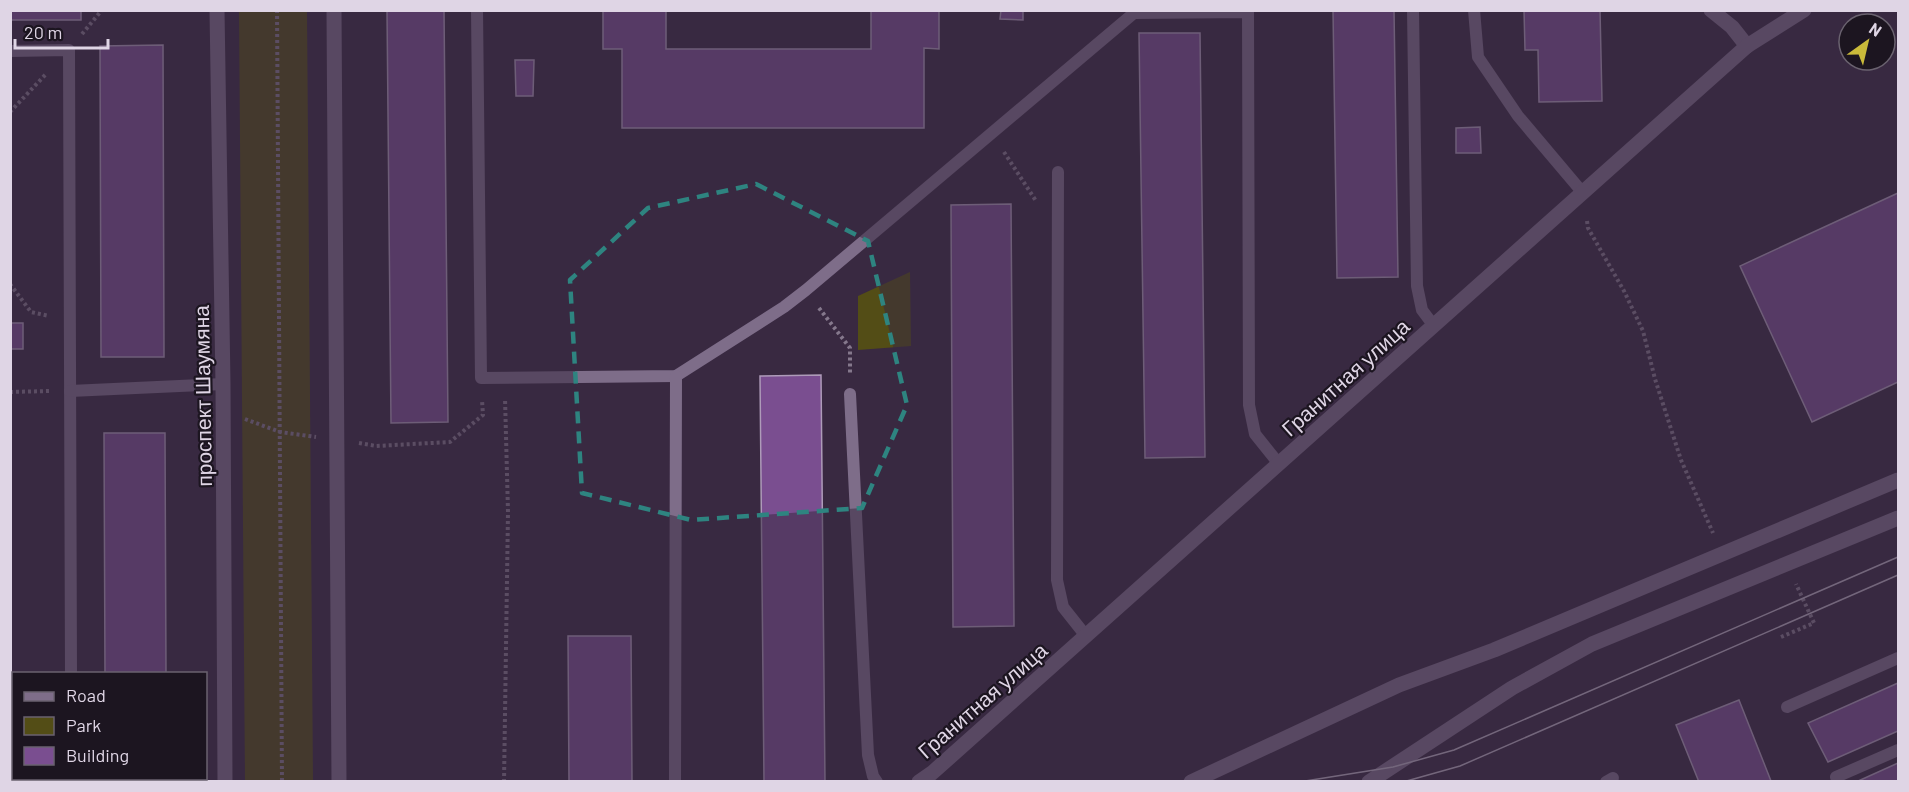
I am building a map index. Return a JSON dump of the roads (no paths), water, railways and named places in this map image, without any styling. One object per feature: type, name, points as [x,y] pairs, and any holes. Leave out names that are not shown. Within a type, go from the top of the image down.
[{"type":"street","name":"проспект Шаумяна","points":[[217,10],[223,384],[225,782]]},
{"type":"street","points":[[334,10],[339,782]]},
{"type":"street","points":[[1711,10],[1732,27],[1747,46]]},
{"type":"street","name":"Гранитная улица","points":[[919,782],[932,777],[1086,636],[1747,46],[1804,10]]},
{"type":"street","points":[[1191,782],[1398,685],[1494,650],[1899,480]]},
{"type":"street","points":[[1369,782],[1512,688],[1592,644],[1899,518]]},
{"type":"lane","points":[[477,10],[481,378],[676,376],[784,307],[806,290],[1134,14],[1248,12],[1249,405],[1256,434],[1279,464]]},
{"type":"lane","points":[[1413,10],[1417,286],[1422,310],[1434,326]]},
{"type":"lane","points":[[1474,10],[1478,57],[1518,116],[1583,193]]},
{"type":"lane","points":[[10,51],[69,50],[71,672]]},
{"type":"lane","points":[[1058,172],[1057,580],[1063,607],[1086,636]]},
{"type":"lane","points":[[675,782],[676,376]]},
{"type":"lane","points":[[70,391],[223,384]]},
{"type":"lane","points":[[850,394],[868,755],[873,776],[877,782]]},
{"type":"lane","points":[[1787,706],[1899,658]]},
{"type":"lane","points":[[1836,777],[1899,750]]},
{"type":"tram line","points":[[1299,782],[1393,767],[1454,750],[1898,557]]},
{"type":"tram line","points":[[1403,782],[1460,766],[1898,575]]}]
